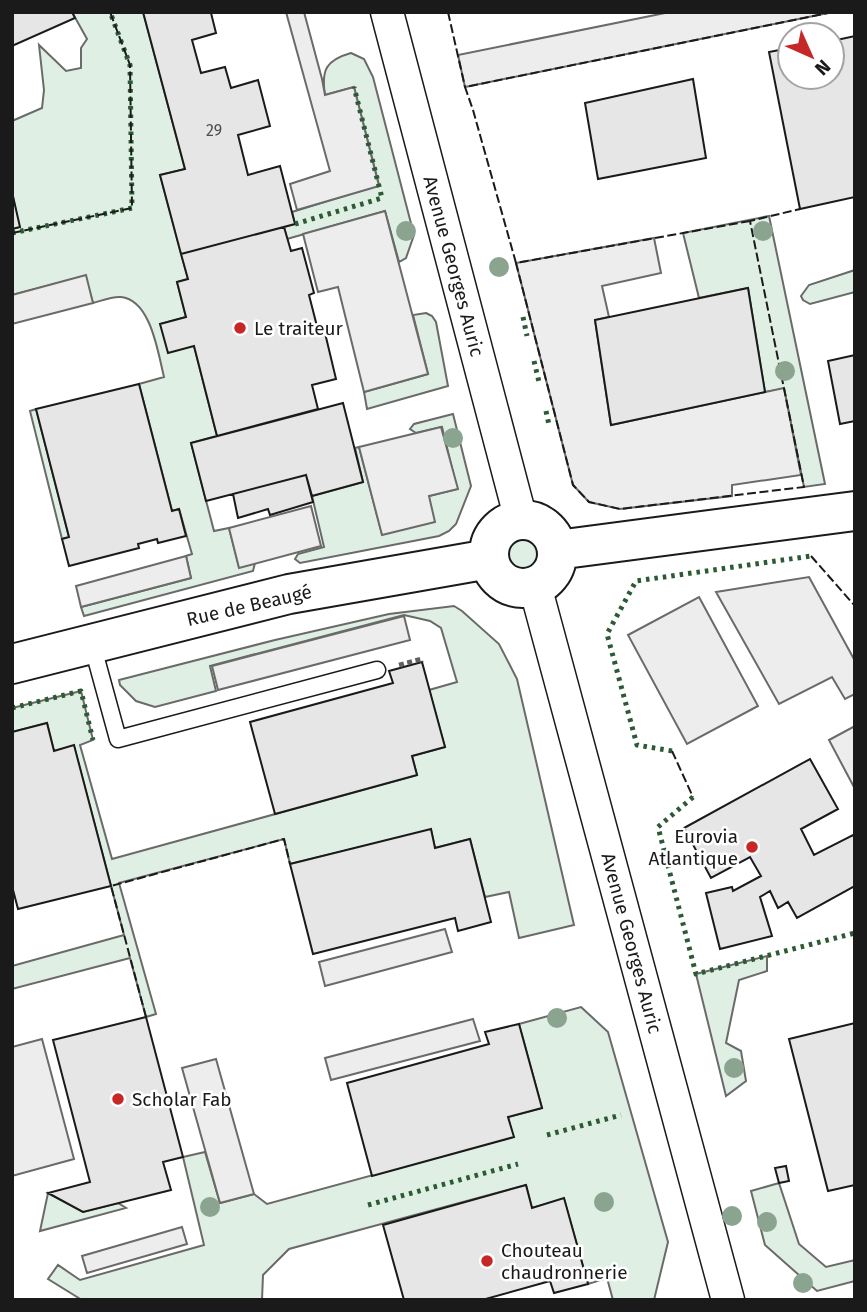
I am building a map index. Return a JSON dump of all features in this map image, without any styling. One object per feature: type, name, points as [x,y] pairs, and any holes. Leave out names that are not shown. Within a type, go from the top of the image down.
[{"type":"street","name":"Avenue Georges Auric","points":[[387,12],[521,520]]},
{"type":"street","points":[[557,550],[855,511]]},
{"type":"street","points":[[521,520],[540,525],[548,531],[557,550],[552,571],[545,580],[525,588],[515,588],[505,583],[492,569],[489,559],[493,537],[510,523],[521,520]]},
{"type":"street","name":"Rue de Beaugé","points":[[12,664],[289,594],[489,559]]},
{"type":"street","name":"Avenue Georges Auric","points":[[535,586],[728,1300]]},
{"type":"lane","points":[[92,643],[118,739],[377,670]]},
{"type":"green space","points":[[72,12],[143,12],[185,169],[160,175],[188,279],[177,282],[186,317],[161,324],[194,346],[217,436],[191,443],[214,531],[229,528],[239,567],[255,563],[253,571],[84,616],[81,607],[191,578],[186,556],[192,554],[179,509],[172,511],[139,384],[164,377],[152,329],[140,307],[121,297],[93,303],[85,276],[12,295],[12,229],[19,227],[12,192],[12,121],[42,108],[44,90],[39,45],[66,71],[81,68],[81,48],[87,39]]},
{"type":"green space","points":[[351,53],[364,59],[373,77],[414,235],[406,258],[399,262],[385,211],[287,239],[284,227],[295,224],[292,212],[379,185],[354,87],[325,95],[324,79],[327,67],[336,59]]},
{"type":"green space","points":[[769,216],[825,484],[804,487],[784,389],[765,392],[748,288],[699,298],[683,233]]},
{"type":"green space","points":[[855,270],[855,292],[810,304],[803,300],[801,296],[809,285]]},
{"type":"green space","points":[[426,313],[436,322],[448,386],[367,409],[364,392],[428,374],[413,315]]},
{"type":"green space","points":[[36,409],[69,537],[62,539],[30,411]]},
{"type":"green space","points":[[453,414],[471,486],[456,524],[449,531],[439,536],[300,563],[295,559],[298,554],[324,547],[312,496],[363,482],[355,448],[359,447],[382,534],[429,496],[457,489],[442,427],[416,433],[410,429],[414,424]]},
{"type":"green space","points":[[523,534],[531,535],[537,540],[542,546],[542,562],[537,568],[531,573],[523,574],[515,573],[509,568],[504,562],[503,554],[504,546],[509,540],[515,535]]},
{"type":"green space","points":[[454,606],[499,644],[517,679],[574,925],[519,938],[509,892],[485,897],[470,839],[435,848],[431,830],[290,864],[284,839],[119,883],[156,1014],[146,1017],[130,958],[12,989],[12,966],[124,935],[74,746],[54,751],[47,723],[12,732],[12,708],[81,691],[93,740],[80,745],[112,859],[417,775],[412,756],[445,747],[429,690],[457,682],[441,628],[430,621],[404,615],[210,666],[216,691],[155,707],[136,701],[120,685],[119,680],[389,614]]},
{"type":"green space","points":[[767,956],[767,971],[739,980],[726,1043],[741,1051],[746,1081],[726,1096],[696,974]]},
{"type":"green space","points":[[581,1007],[608,1032],[668,1242],[654,1300],[613,1300],[607,1278],[588,1284],[564,1199],[532,1208],[526,1185],[289,1249],[263,1275],[262,1300],[82,1300],[48,1279],[58,1265],[80,1280],[204,1245],[183,1157],[205,1152],[220,1203],[254,1194],[267,1204],[513,1137],[508,1117],[542,1108],[519,1024]]},
{"type":"green space","points":[[779,1183],[799,1244],[826,1267],[855,1260],[855,1281],[817,1291],[765,1245],[751,1191]]},
{"type":"green space","points":[[48,1193],[83,1212],[118,1203],[126,1208],[40,1231]]},
{"type":"shaded area","points":[[286,12],[304,12],[325,95],[354,87],[379,186],[297,210],[290,184],[330,171]]},
{"type":"shaded area","points":[[670,12],[833,12],[776,21],[776,24],[465,87],[458,55]]},
{"type":"shaded area","points":[[385,211],[428,374],[364,392],[338,287],[318,292],[303,234]]},
{"type":"shaded area","points":[[654,238],[661,273],[602,286],[609,317],[595,320],[611,425],[784,388],[801,475],[732,485],[732,496],[620,509],[589,502],[573,485],[516,263]]},
{"type":"shaded area","points":[[86,275],[93,303],[12,324],[12,295]]},
{"type":"shaded area","points":[[441,427],[458,489],[429,496],[435,522],[382,535],[359,447]]},
{"type":"shaded area","points":[[311,506],[321,546],[239,568],[229,528]]},
{"type":"shaded area","points":[[186,556],[191,578],[81,607],[76,586]]},
{"type":"shaded area","points":[[809,577],[855,661],[855,694],[845,699],[832,677],[779,704],[716,592]]},
{"type":"shaded area","points":[[699,597],[758,706],[687,744],[628,635]]},
{"type":"shaded area","points":[[404,616],[410,640],[218,690],[212,666]]},
{"type":"shaded area","points":[[855,726],[855,789],[829,740]]},
{"type":"shaded area","points":[[445,929],[452,952],[325,986],[319,962]]},
{"type":"shaded area","points":[[473,1019],[480,1041],[331,1080],[325,1058]]},
{"type":"shaded area","points":[[42,1039],[74,1159],[12,1176],[12,1047]]},
{"type":"shaded area","points":[[216,1059],[254,1194],[220,1203],[182,1068]]},
{"type":"shaded area","points":[[182,1227],[187,1244],[87,1273],[82,1256]]},
{"type":"building","points":[[12,12],[72,12],[75,18],[12,46]]},
{"type":"building","points":[[143,12],[214,12],[211,13],[216,33],[192,40],[201,73],[225,67],[231,88],[258,80],[270,126],[238,135],[248,175],[280,166],[295,224],[181,254],[160,175],[185,169]]},
{"type":"building","points":[[855,36],[855,197],[800,209],[777,91],[846,91],[846,38]]},
{"type":"building","points":[[776,51],[776,87],[769,52]]},
{"type":"building","points":[[693,79],[706,158],[598,179],[585,103]]},
{"type":"building","points":[[12,192],[20,227],[12,229]]},
{"type":"building","name":"Le traiteur","points":[[284,227],[291,251],[302,248],[314,293],[309,295],[319,334],[325,333],[336,379],[312,385],[318,409],[217,436],[194,346],[168,353],[160,324],[186,317],[177,282],[188,279],[181,254]]},
{"type":"building","points":[[748,288],[765,392],[611,425],[595,320]]},
{"type":"building","points":[[855,355],[855,421],[840,424],[828,361]]},
{"type":"building","points":[[139,384],[172,511],[179,509],[186,536],[158,543],[157,539],[138,544],[139,548],[69,566],[62,539],[69,537],[36,409]]},
{"type":"building","points":[[343,403],[363,482],[312,496],[306,475],[206,501],[191,443]]},
{"type":"building","points":[[306,475],[313,502],[270,515],[268,509],[238,518],[233,494]]},
{"type":"building","points":[[422,662],[445,747],[412,756],[417,775],[275,814],[250,722],[393,683],[389,671]]},
{"type":"building","points":[[47,723],[54,751],[74,745],[111,886],[18,909],[12,886],[12,732]]},
{"type":"building","name":"Eurovia Atlantique","points":[[810,759],[838,809],[801,829],[814,855],[853,835],[855,886],[797,918],[788,902],[778,908],[770,891],[760,897],[772,936],[720,949],[706,893],[732,887],[733,891],[761,876],[750,857],[711,878],[684,828]]},
{"type":"building","points":[[431,829],[435,848],[470,839],[491,922],[458,931],[455,918],[313,954],[290,864]]},
{"type":"building","name":"Scholar Fab","points":[[146,1017],[183,1157],[163,1162],[171,1190],[83,1212],[48,1193],[90,1182],[53,1040]]},
{"type":"building","points":[[855,1023],[855,1185],[828,1191],[789,1039]]},
{"type":"building","points":[[519,1024],[542,1108],[508,1117],[514,1137],[372,1176],[347,1083],[489,1044],[485,1032]]},
{"type":"building","points":[[786,1166],[789,1181],[779,1183],[775,1168]]},
{"type":"building","name":"Chouteau chaudronnerie","points":[[526,1185],[532,1208],[564,1198],[588,1284],[554,1293],[550,1281],[482,1300],[404,1300],[383,1225]]},
{"type":"hedge","points":[[12,233],[132,208],[130,65],[110,12]]},
{"type":"hedge","points":[[295,224],[382,198],[354,87]]},
{"type":"hedge","points":[[523,317],[527,336]]},
{"type":"hedge","points":[[534,361],[539,382]]},
{"type":"hedge","points":[[546,411],[549,425]]},
{"type":"hedge","points":[[672,751],[637,745],[607,634],[636,581],[811,556]]},
{"type":"hedge","points":[[12,708],[81,691],[93,740]]},
{"type":"hedge","points":[[693,797],[658,827],[696,974],[855,933]]},
{"type":"hedge","points":[[547,1135],[621,1115]]},
{"type":"hedge","points":[[368,1205],[518,1164]]},
{"type":"fence","points":[[12,233],[132,208],[130,65],[110,12]]},
{"type":"fence","points":[[448,12],[465,87]]},
{"type":"fence","points":[[516,263],[465,87],[833,12]]},
{"type":"fence","points":[[750,221],[516,263],[573,485],[589,502],[620,509],[804,487],[750,221],[800,209]]},
{"type":"fence","points":[[811,556],[855,606]]},
{"type":"fence","points":[[672,751],[693,797]]},
{"type":"fence","points":[[146,1017],[111,886],[284,839],[290,864]]},
{"type":"place","name":"Le traiteur","points":[[240,328]]},
{"type":"place","name":"Eurovia Atlantique","points":[[752,847]]},
{"type":"place","name":"Scholar Fab","points":[[118,1099]]},
{"type":"place","name":"Chouteau chaudronnerie","points":[[487,1261]]}]
